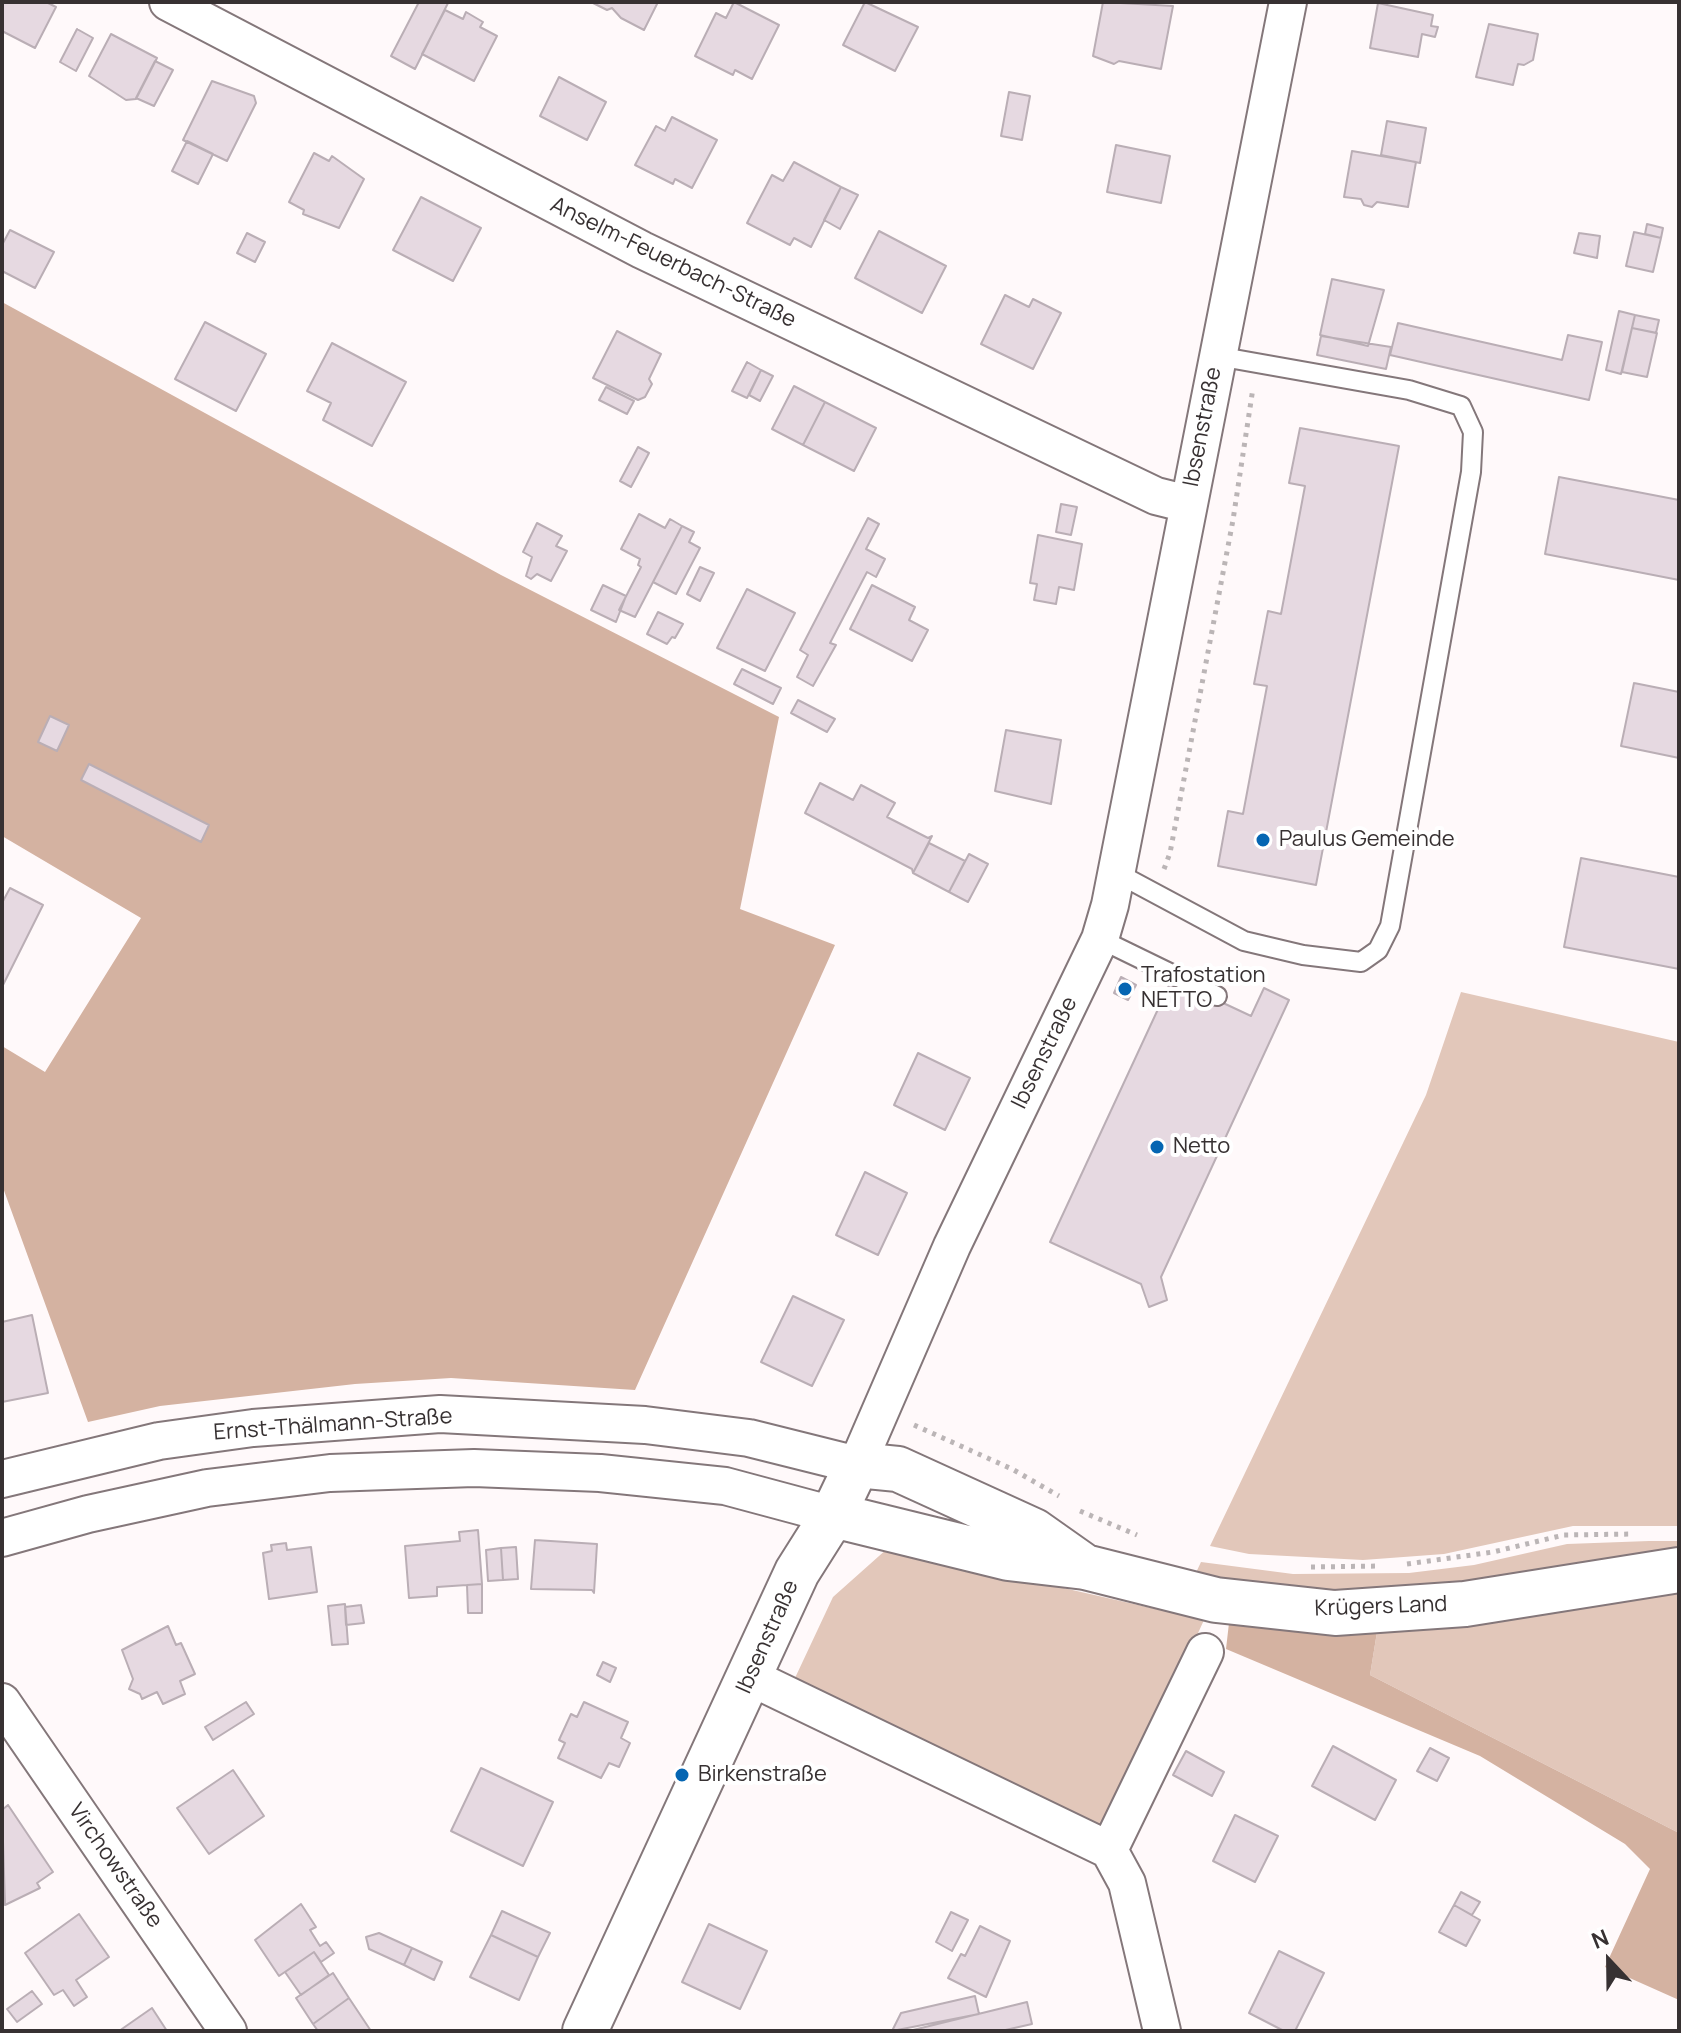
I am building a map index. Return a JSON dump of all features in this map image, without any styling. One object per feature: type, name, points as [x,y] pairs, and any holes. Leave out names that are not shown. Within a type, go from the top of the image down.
[{"type":"street","name":"Anselm-Feuerbach-Straße","points":[[168,2],[642,250],[1156,496],[1188,504]]},
{"type":"street","name":"Ibsenstraße","points":[[585,2031],[797,1572],[833,1515],[857,1465],[952,1246],[1100,939],[1117,873],[1288,2]]},
{"type":"street","name":"Ernst-Thälmann-Straße","points":[[2,1479],[159,1441],[253,1428],[440,1414],[645,1425],[749,1438],[857,1465]]},
{"type":"street","name":"Krügers Land","points":[[857,1465],[898,1469],[1034,1531],[1085,1567]]},
{"type":"street","points":[[2,1538],[207,1488],[330,1473],[474,1468],[600,1473],[725,1486],[833,1515]]},
{"type":"street","name":"Krügers Land","points":[[833,1515],[1008,1558],[1085,1567],[1216,1600],[1335,1613],[1465,1604],[1679,1570]]},
{"type":"street","points":[[1109,1850],[1205,1652]]},
{"type":"street","points":[[750,1677],[1109,1850],[1127,1883],[1162,2031]]},
{"type":"street","name":"Virchowstraße","points":[[2,1702],[228,2031]]},
{"type":"lane","points":[[1117,873],[1244,941],[1303,955],[1361,962],[1378,950],[1390,926],[1471,472],[1473,432],[1461,406],[1409,390],[1217,356]]},
{"type":"lane","points":[[1100,939],[1217,996]]},
{"type":"path","points":[[881,1410],[1012,1469],[1064,1500]]},
{"type":"path","points":[[1073,1506],[1107,1525],[1142,1537]]},
{"type":"path","points":[[1397,1565],[1468,1557],[1564,1535],[1637,1534]]},
{"type":"path","points":[[1296,1567],[1384,1566]]},
{"type":"shaded area","points":[[2,302],[501,575],[779,717],[740,909],[835,945],[635,1390],[451,1378],[355,1384],[160,1406],[88,1422],[2,1185],[2,1046],[45,1072],[141,918],[2,836]]},
{"type":"shaded area","points":[[1461,992],[1679,1042],[1679,1526],[1573,1526],[1444,1554],[1363,1560],[1249,1554],[1210,1546],[1426,1095]]},
{"type":"shaded area","points":[[1679,1541],[1679,1553],[1488,1583],[1337,1595],[1193,1579],[1201,1562],[1293,1574],[1409,1573],[1474,1565],[1567,1544]]},
{"type":"shaded area","points":[[888,1548],[1204,1620],[1112,1822],[1101,1829],[1082,1829],[795,1678],[833,1597]]},
{"type":"shaded area","points":[[1679,1589],[1679,1833],[1370,1675],[1377,1632],[1471,1623]]},
{"type":"shaded area","points":[[1229,1623],[1342,1634],[1377,1632],[1370,1675],[1679,1833],[1679,2000],[1605,1967],[1650,1869],[1625,1844],[1480,1756],[1226,1649]]},
{"type":"building","points":[[2,2],[46,2],[56,7],[35,48],[2,31]]},
{"type":"building","points":[[419,2],[448,3],[415,69],[391,56]]},
{"type":"building","points":[[591,2],[658,2],[644,30],[621,18],[612,8],[607,10]]},
{"type":"building","points":[[734,2],[779,25],[752,79],[735,70],[733,75],[695,56],[716,13],[726,18]]},
{"type":"building","points":[[865,2],[918,27],[895,71],[843,45]]},
{"type":"building","points":[[1103,2],[1173,6],[1161,69],[1119,61],[1114,64],[1093,56]]},
{"type":"building","points":[[1378,3],[1433,15],[1431,26],[1438,27],[1435,37],[1422,34],[1418,57],[1370,48]]},
{"type":"building","points":[[445,10],[463,19],[466,12],[483,22],[480,27],[497,36],[474,81],[422,54]]},
{"type":"building","points":[[1489,24],[1538,34],[1533,60],[1524,65],[1518,64],[1513,85],[1476,77]]},
{"type":"building","points":[[77,29],[93,38],[76,71],[60,62]]},
{"type":"building","points":[[111,34],[157,58],[136,99],[126,100],[89,76]]},
{"type":"building","points":[[155,61],[173,70],[154,106],[136,98]]},
{"type":"building","points":[[559,77],[606,102],[587,140],[540,116]]},
{"type":"building","points":[[212,81],[254,96],[256,103],[227,161],[183,140]]},
{"type":"building","points":[[1009,92],[1030,96],[1022,140],[1001,136]]},
{"type":"building","points":[[672,117],[717,140],[692,188],[675,179],[673,184],[635,165],[656,126],[665,131]]},
{"type":"building","points":[[1387,121],[1426,128],[1420,163],[1381,155]]},
{"type":"building","points":[[187,141],[213,154],[198,184],[172,171]]},
{"type":"building","points":[[1116,145],[1170,156],[1161,203],[1107,192]]},
{"type":"building","points":[[1352,151],[1416,162],[1408,207],[1377,202],[1372,207],[1364,205],[1361,199],[1344,197]]},
{"type":"building","points":[[314,153],[329,161],[332,156],[364,179],[339,228],[303,214],[304,210],[289,202]]},
{"type":"building","points":[[794,162],[841,187],[811,247],[794,238],[790,245],[747,223],[772,175],[783,181]]},
{"type":"building","points":[[841,187],[858,195],[840,229],[824,220]]},
{"type":"building","points":[[421,197],[481,228],[453,281],[393,250]]},
{"type":"building","points":[[1647,224],[1663,228],[1661,238],[1645,234]]},
{"type":"building","points":[[10,230],[54,252],[35,288],[2,271],[2,245]]},
{"type":"building","points":[[879,231],[946,266],[922,313],[855,278]]},
{"type":"building","points":[[1634,232],[1661,238],[1653,272],[1626,266]]},
{"type":"building","points":[[247,233],[265,242],[255,262],[237,253]]},
{"type":"building","points":[[1579,233],[1600,236],[1597,258],[1574,253]]},
{"type":"building","points":[[1332,279],[1384,290],[1368,346],[1320,335]]},
{"type":"building","points":[[1005,295],[1029,307],[1033,299],[1061,313],[1033,369],[981,344]]},
{"type":"building","points":[[1619,311],[1635,315],[1621,374],[1606,370]]},
{"type":"building","points":[[1635,315],[1659,320],[1656,333],[1632,328]]},
{"type":"building","points":[[205,322],[266,354],[236,411],[175,379]]},
{"type":"building","points":[[1398,323],[1562,360],[1568,335],[1602,342],[1589,400],[1390,355]]},
{"type":"building","points":[[1632,328],[1657,333],[1647,377],[1622,372]]},
{"type":"building","points":[[617,331],[661,354],[649,379],[652,384],[645,397],[638,400],[593,378]]},
{"type":"building","points":[[1321,336],[1391,347],[1386,369],[1317,355]]},
{"type":"building","points":[[332,343],[406,382],[372,446],[323,420],[331,403],[307,391]]},
{"type":"building","points":[[747,362],[761,370],[747,398],[732,391]]},
{"type":"building","points":[[761,370],[773,376],[760,401],[749,395]]},
{"type":"building","points":[[794,386],[825,402],[803,445],[772,429]]},
{"type":"building","points":[[606,387],[634,401],[627,414],[599,400]]},
{"type":"building","points":[[825,402],[876,428],[854,471],[803,445]]},
{"type":"building","points":[[1300,428],[1399,446],[1316,885],[1218,866],[1228,811],[1243,814],[1267,686],[1254,684],[1268,611],[1281,614],[1305,486],[1289,483]]},
{"type":"building","points":[[638,447],[649,453],[631,487],[620,481]]},
{"type":"building","points":[[1559,477],[1679,500],[1679,580],[1545,554]]},
{"type":"building","points":[[1061,504],[1077,507],[1071,535],[1056,532]]},
{"type":"building","points":[[639,514],[665,528],[670,519],[682,526],[635,617],[619,610],[641,567],[638,565],[640,559],[621,549]]},
{"type":"building","points":[[868,518],[879,524],[866,549],[885,559],[876,577],[867,572],[830,643],[836,645],[813,686],[797,677],[808,655],[800,650]]},
{"type":"building","points":[[537,523],[562,536],[556,546],[567,551],[551,581],[537,574],[531,579],[526,576],[532,557],[523,552]]},
{"type":"building","points":[[682,526],[694,532],[689,542],[700,548],[676,594],[653,582]]},
{"type":"building","points":[[1038,535],[1082,544],[1074,590],[1059,587],[1056,604],[1034,600],[1037,584],[1030,583]]},
{"type":"building","points":[[700,567],[714,573],[700,601],[687,594]]},
{"type":"building","points":[[603,585],[626,596],[616,622],[591,610]]},
{"type":"building","points":[[872,585],[915,607],[909,620],[928,630],[912,661],[850,629]]},
{"type":"building","points":[[747,589],[795,613],[765,671],[717,648]]},
{"type":"building","points":[[658,612],[683,624],[675,638],[672,637],[667,644],[647,634]]},
{"type":"building","points":[[742,669],[781,688],[773,704],[734,684]]},
{"type":"building","points":[[1634,683],[1679,692],[1679,758],[1621,746]]},
{"type":"building","points":[[798,700],[835,719],[827,732],[791,713]]},
{"type":"building","points":[[50,716],[69,725],[57,751],[38,742]]},
{"type":"building","points":[[1006,730],[1061,740],[1051,804],[995,791]]},
{"type":"building","points":[[89,764],[209,825],[201,842],[81,780]]},
{"type":"building","points":[[820,783],[853,800],[861,785],[895,803],[887,817],[928,838],[932,836],[913,873],[912,869],[805,813]]},
{"type":"building","points":[[929,843],[965,861],[949,892],[913,873]]},
{"type":"building","points":[[969,854],[988,864],[968,902],[949,892]]},
{"type":"building","points":[[1581,858],[1679,877],[1679,969],[1564,947]]},
{"type":"building","points":[[10,888],[43,905],[2,987],[2,903]]},
{"type":"building","name":"Trafostation NETTO","points":[[1121,977],[1136,985],[1128,1000],[1114,993]]},
{"type":"building","name":"Netto","points":[[1172,979],[1251,1016],[1264,988],[1289,1000],[1161,1277],[1167,1300],[1149,1307],[1141,1284],[1050,1242]]},
{"type":"building","points":[[918,1053],[970,1078],[945,1130],[894,1105]]},
{"type":"building","points":[[865,1172],[907,1193],[878,1255],[836,1235]]},
{"type":"building","points":[[793,1296],[844,1320],[812,1386],[761,1362]]},
{"type":"building","points":[[32,1315],[48,1393],[2,1402],[2,1322]]},
{"type":"building","points":[[478,1530],[482,1584],[437,1587],[437,1596],[409,1598],[405,1546],[460,1541],[459,1532]]},
{"type":"building","points":[[535,1540],[597,1544],[594,1593],[592,1590],[531,1589]]},
{"type":"building","points":[[286,1543],[287,1550],[311,1547],[317,1592],[269,1599],[263,1553],[272,1551],[271,1545]]},
{"type":"building","points":[[516,1547],[518,1579],[503,1580],[501,1548]]},
{"type":"building","points":[[501,1548],[503,1580],[488,1581],[486,1550]]},
{"type":"building","points":[[482,1584],[482,1613],[468,1613],[467,1585]]},
{"type":"building","points":[[345,1604],[348,1644],[332,1645],[328,1606]]},
{"type":"building","points":[[361,1605],[364,1623],[346,1625],[345,1607]]},
{"type":"building","points":[[168,1626],[176,1645],[181,1643],[195,1674],[180,1681],[185,1694],[163,1704],[157,1692],[142,1699],[140,1694],[129,1689],[133,1679],[122,1650]]},
{"type":"building","points":[[603,1662],[616,1668],[610,1682],[597,1675]]},
{"type":"building","points":[[246,1702],[254,1714],[213,1740],[205,1727]]},
{"type":"building","points":[[584,1702],[628,1722],[621,1738],[630,1743],[619,1767],[609,1763],[601,1778],[558,1758],[565,1743],[559,1740],[571,1714],[577,1717]]},
{"type":"building","points":[[1333,1746],[1396,1780],[1375,1820],[1312,1786]]},
{"type":"building","points":[[1430,1748],[1449,1758],[1437,1781],[1417,1771]]},
{"type":"building","points":[[1186,1751],[1224,1772],[1212,1796],[1173,1775]]},
{"type":"building","points":[[481,1768],[553,1802],[523,1866],[451,1831]]},
{"type":"building","points":[[233,1770],[264,1816],[209,1854],[177,1808]]},
{"type":"building","points":[[8,1805],[53,1872],[37,1883],[40,1888],[5,1905],[2,1810]]},
{"type":"building","points":[[1235,1815],[1278,1836],[1255,1882],[1213,1861]]},
{"type":"building","points":[[1461,1892],[1480,1902],[1472,1915],[1454,1905]]},
{"type":"building","points":[[301,1904],[316,1927],[310,1930],[320,1946],[326,1942],[334,1953],[321,1962],[314,1952],[279,1976],[255,1940]]},
{"type":"building","points":[[1454,1905],[1480,1920],[1466,1946],[1439,1932]]},
{"type":"building","points":[[502,1911],[550,1933],[538,1957],[491,1935]]},
{"type":"building","points":[[951,1912],[968,1920],[952,1951],[936,1942]]},
{"type":"building","points":[[79,1914],[109,1957],[76,1980],[87,1997],[74,2006],[63,1990],[54,1995],[25,1953]]},
{"type":"building","points":[[709,1924],[767,1951],[740,2009],[682,1982]]},
{"type":"building","points":[[980,1926],[1010,1941],[986,1997],[948,1978],[961,1954],[965,1956]]},
{"type":"building","points":[[379,1933],[412,1948],[404,1965],[369,1949],[366,1937]]},
{"type":"building","points":[[491,1935],[538,1957],[519,2000],[470,1977]]},
{"type":"building","points":[[412,1948],[442,1962],[434,1980],[404,1965]]},
{"type":"building","points":[[1279,1951],[1324,1973],[1295,2031],[1284,2031],[1249,2013]]},
{"type":"building","points":[[314,1952],[329,1975],[301,1995],[285,1972]]},
{"type":"building","points":[[333,1973],[349,1998],[313,2024],[296,1998]]},
{"type":"building","points":[[32,1991],[42,2004],[17,2022],[7,2009]]},
{"type":"building","points":[[975,1996],[979,2014],[892,2031],[901,2013]]},
{"type":"building","points":[[349,1998],[371,2031],[318,2031],[313,2024]]},
{"type":"building","points":[[1027,2002],[1032,2024],[1001,2031],[909,2031]]},
{"type":"building","points":[[152,2008],[167,2031],[119,2031]]},
{"type":"place","name":"Paulus Gemeinde","points":[[1263,840]]},
{"type":"place","name":"Trafostation NETTO","points":[[1125,989]]},
{"type":"place","name":"Netto","points":[[1157,1147]]},
{"type":"place","name":"Birkenstraße","points":[[682,1775]]}]
